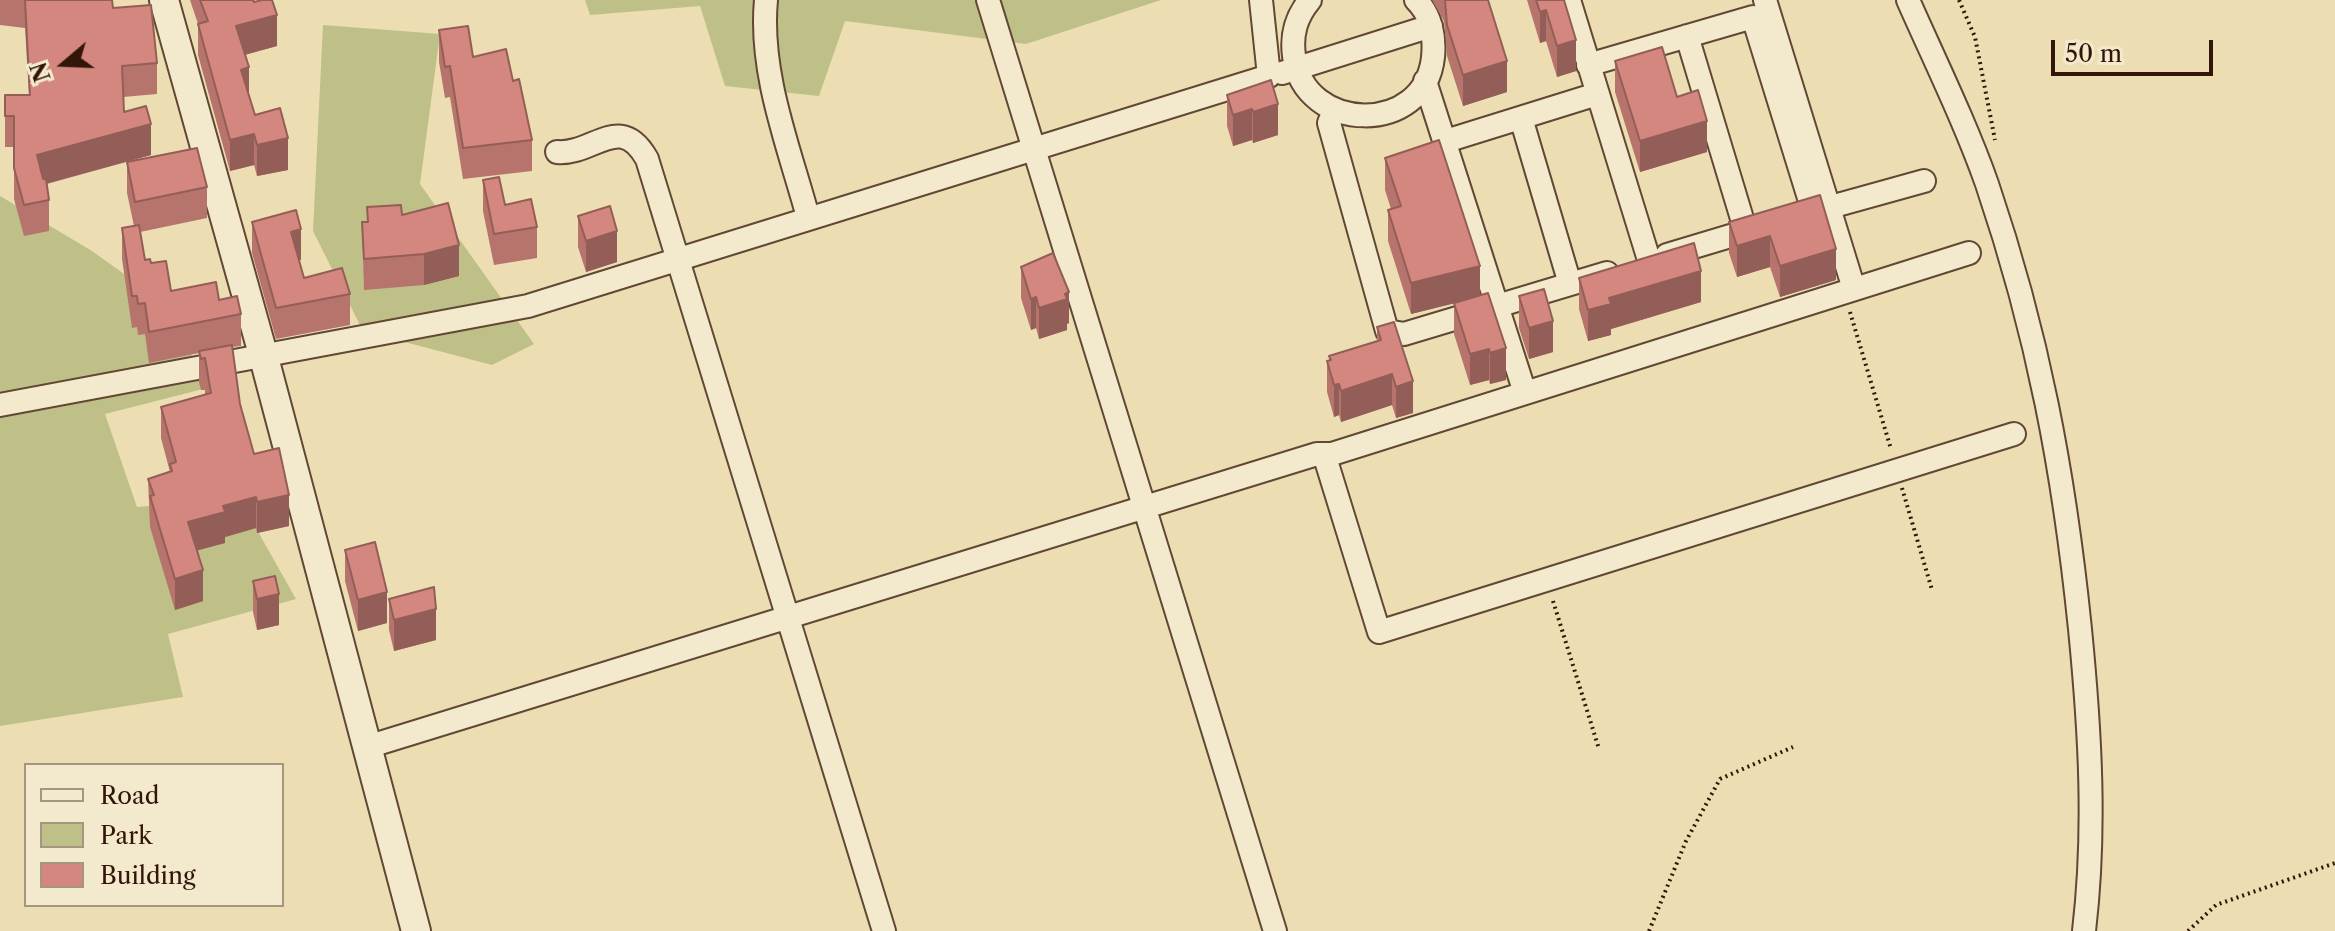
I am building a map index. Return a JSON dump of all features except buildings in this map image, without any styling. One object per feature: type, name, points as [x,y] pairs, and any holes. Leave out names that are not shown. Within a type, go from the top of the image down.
[{"type":"street","points":[[164,0],[263,354],[416,931]]},
{"type":"street","points":[[766,0],[763,32],[767,63],[808,217]]},
{"type":"street","points":[[988,0],[1275,931]]},
{"type":"street","points":[[1261,0],[1269,76]]},
{"type":"street","points":[[1310,0],[1299,14],[1292,41],[1296,69],[1317,101],[1334,111],[1354,117],[1375,117],[1395,110],[1413,98],[1425,81],[1432,63],[1431,26],[1416,0]]},
{"type":"street","points":[[1569,0],[1649,260]]},
{"type":"street","points":[[1765,0],[1821,209]]},
{"type":"street","points":[[1908,0],[1985,180],[2028,316],[2052,418],[2075,581],[2090,723],[2092,865],[2084,931]]},
{"type":"street","points":[[1588,65],[1753,17],[1849,291]]},
{"type":"street","points":[[0,405],[528,306],[1431,26]]},
{"type":"street","points":[[1687,36],[1746,232]]},
{"type":"street","points":[[1425,81],[1525,393]]},
{"type":"street","points":[[1446,141],[1597,94]]},
{"type":"street","points":[[1334,111],[1329,123],[1387,331],[1404,334],[1924,181]]},
{"type":"street","points":[[1521,118],[1570,284]]},
{"type":"street","points":[[557,152],[567,153],[612,136],[629,138],[639,145],[647,159],[884,931]]},
{"type":"street","points":[[367,747],[1525,393],[1969,253]]},
{"type":"street","points":[[1324,454],[1379,632],[2014,434]]},
{"type":"path","points":[[1959,0],[1975,37],[1996,145],[1985,180]]},
{"type":"path","points":[[1849,291],[1932,590]]},
{"type":"path","points":[[1546,580],[1599,749]]},
{"type":"path","points":[[1649,931],[1686,841],[1720,779],[1793,747]]},
{"type":"path","points":[[2188,931],[2216,905],[2335,863]]},
{"type":"green space","points":[[585,0],[1161,0],[1026,44],[845,21],[819,96],[725,86],[700,6],[590,15]]},
{"type":"green space","points":[[323,25],[440,34],[420,184],[534,344],[492,365],[363,331],[313,231]]},
{"type":"green space","points":[[0,196],[92,251],[169,306],[207,388],[105,414],[137,507],[239,498],[296,599],[168,634],[183,697],[0,726]]}]
